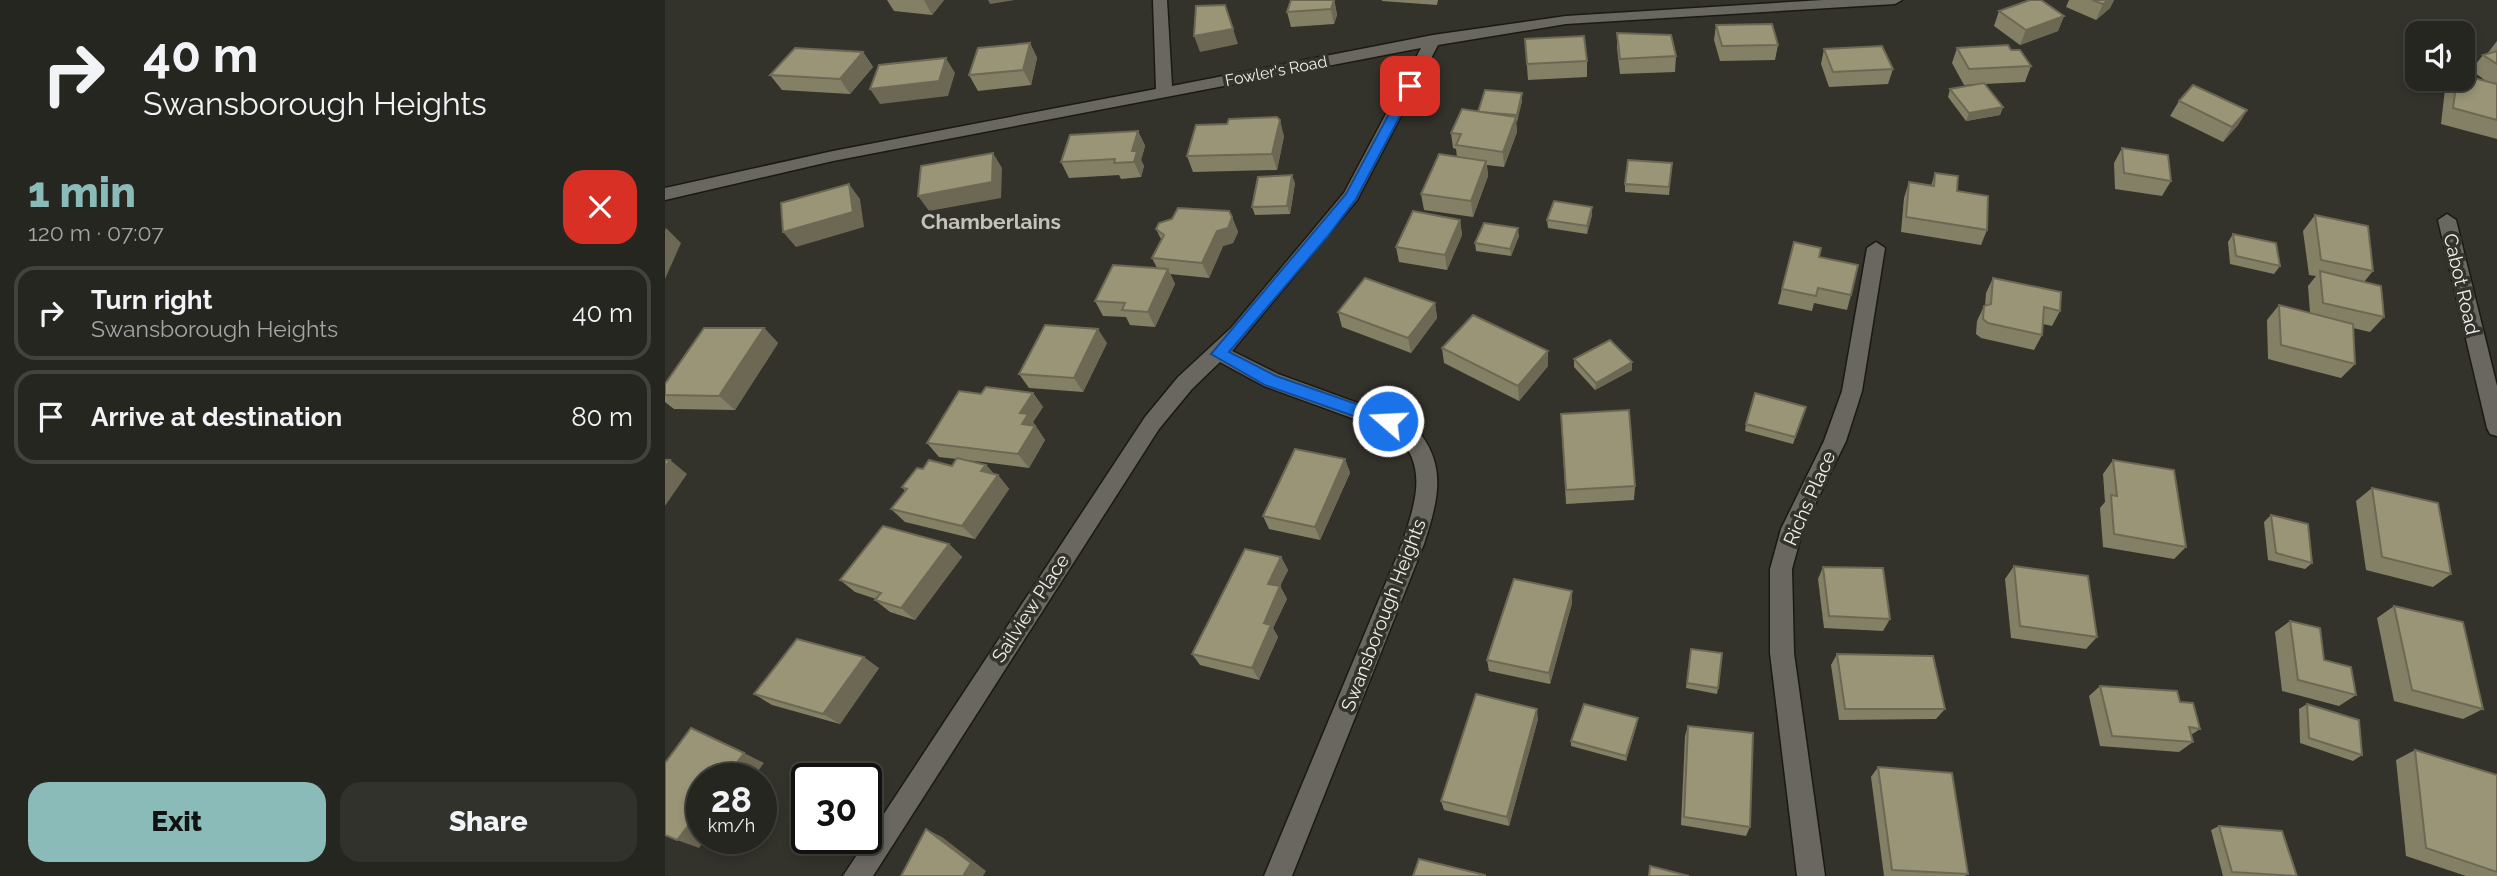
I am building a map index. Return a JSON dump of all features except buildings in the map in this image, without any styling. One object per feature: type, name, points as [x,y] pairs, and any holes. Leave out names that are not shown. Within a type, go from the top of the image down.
[{"type":"street","points":[[1160,0],[1164,92]]},
{"type":"street","name":"Fowler's Road","points":[[665,194],[833,156],[1433,40],[1566,20],[1895,0]]},
{"type":"street","points":[[1219,354],[1323,233],[1351,196],[1433,40]]},
{"type":"street","name":"Cabot Road","points":[[2447,220],[2497,428]]},
{"type":"street","name":"Richs Place","points":[[1811,876],[1783,665],[1779,621],[1781,569],[1792,529],[1835,441],[1851,391],[1877,248]]},
{"type":"street","name":"Sailview Place","points":[[857,876],[1132,451],[1169,400],[1219,354]]},
{"type":"street","name":"Swansborough Heights","points":[[1219,354],[1271,380],[1403,428],[1417,439],[1425,454],[1429,473],[1427,494],[1413,544],[1278,876]]},
{"type":"district","name":"Chamberlains","points":[[991,221]]},
{"type":"route","points":[[1388,421],[1299,392],[1219,354],[1323,233],[1351,196],[1410,86]]}]
